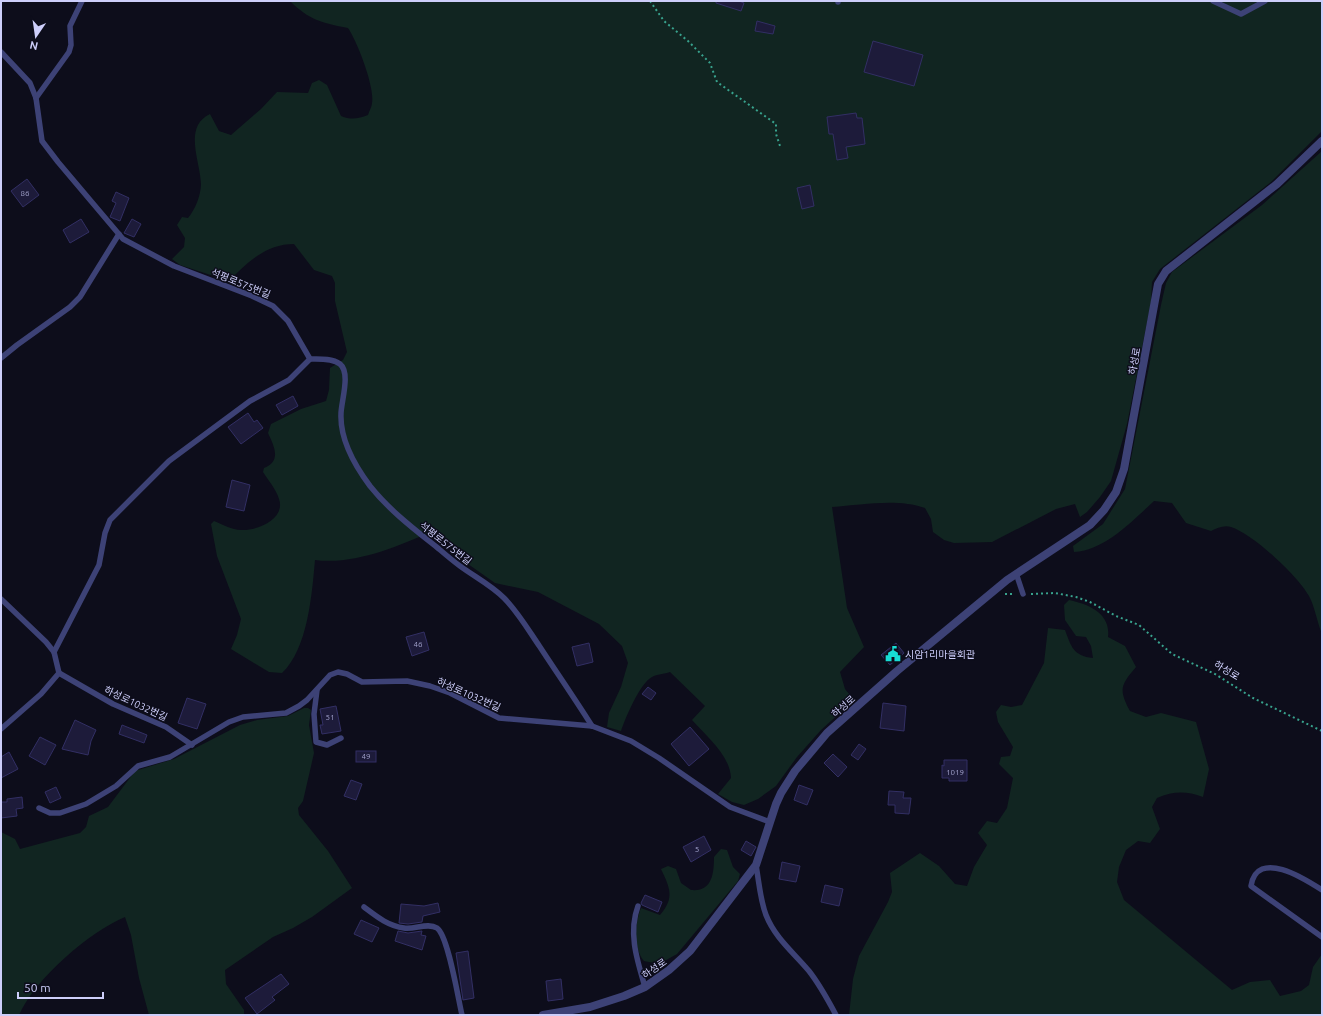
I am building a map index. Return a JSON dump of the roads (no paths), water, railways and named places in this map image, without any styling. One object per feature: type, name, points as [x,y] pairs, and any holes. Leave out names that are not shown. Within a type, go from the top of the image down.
[{"type":"street","name":"하성로","points":[[543,1015],[606,1003],[645,987],[669,970],[690,952],[756,864],[776,804],[787,782],[827,733],[988,595],[1016,573],[1090,525],[1104,510],[1116,492],[1124,469],[1158,284],[1166,271],[1277,184],[1322,141]]},
{"type":"lane","points":[[36,98],[69,52],[71,45],[70,26],[82,1]]},
{"type":"lane","points":[[1212,1],[1241,14],[1265,1]]},
{"type":"lane","name":"석평로575번길","points":[[1,52],[30,83],[36,98],[42,141],[58,162],[124,239],[174,266],[252,296],[273,306],[288,321],[310,359],[330,360],[340,364],[344,371],[344,396],[341,414],[342,426],[346,444],[354,462],[366,482],[381,501],[396,515],[459,566],[504,598],[525,625],[592,726]]},
{"type":"lane","points":[[1,358],[17,344],[75,302],[119,234]]},
{"type":"lane","points":[[54,652],[99,565],[105,533],[110,520],[169,461],[244,406],[289,380],[310,359]]},
{"type":"lane","points":[[1016,573],[1023,594]]},
{"type":"lane","points":[[1,600],[46,642],[54,652],[59,673],[41,694],[1,729]]},
{"type":"lane","name":"하성로1032번길","points":[[59,673],[113,704],[166,727],[192,745],[229,722],[243,717],[286,713],[307,700],[330,675],[338,672],[347,674],[362,682],[408,681],[450,693],[499,718],[592,726],[637,745],[659,758],[730,807],[770,822]]},
{"type":"lane","points":[[317,690],[314,714],[316,742],[327,745],[341,738]]},
{"type":"lane","points":[[39,808],[50,813],[70,811],[104,795],[138,766],[170,757],[192,745]]},
{"type":"lane","name":"하성로","points":[[756,864],[760,894],[767,916],[783,943],[812,976],[836,1015]]},
{"type":"lane","points":[[1322,890],[1294,873],[1275,868],[1265,868],[1257,872],[1252,879],[1251,886],[1322,938]]},
{"type":"lane","points":[[638,906],[632,927],[633,939],[645,987]]},
{"type":"lane","points":[[364,907],[392,926],[415,929],[429,925],[436,927],[441,932],[448,948],[462,1015]]},
{"type":"place","name":"시암1리마을회관","points":[[893,654]]}]
